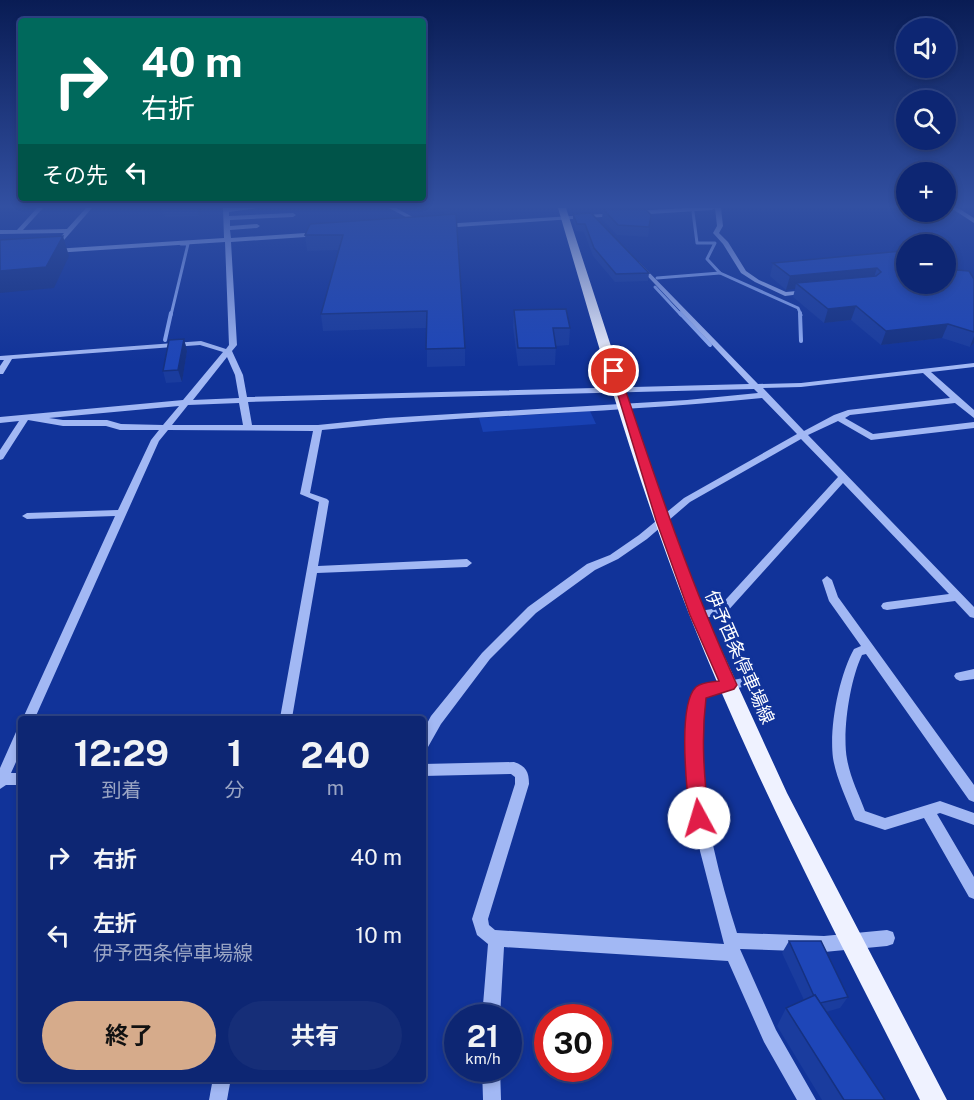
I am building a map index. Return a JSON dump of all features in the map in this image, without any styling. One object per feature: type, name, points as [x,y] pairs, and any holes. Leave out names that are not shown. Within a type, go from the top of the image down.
[{"type":"main road","name":"伊予西条停車場線","points":[[578,259],[662,520],[698,615],[789,817],[934,1100]]},
{"type":"street","points":[[30,716],[120,513],[156,440],[229,352],[234,337],[228,259]]},
{"type":"street","points":[[634,259],[974,614]]},
{"type":"street","points":[[736,259],[743,272],[785,294],[815,291]]},
{"type":"street","points":[[0,358],[201,343],[229,352],[239,375],[248,428]]},
{"type":"street","points":[[0,372],[10,357]]},
{"type":"street","points":[[0,420],[243,399],[801,385],[974,365]]},
{"type":"street","points":[[925,371],[974,415]]},
{"type":"street","points":[[26,417],[63,423],[167,427],[318,428],[386,421],[625,407],[764,395]]},
{"type":"street","points":[[426,738],[436,720],[486,656],[532,610],[591,567],[614,557],[687,500],[837,417],[848,413],[957,400]]},
{"type":"street","points":[[0,457],[26,417]]},
{"type":"street","points":[[837,417],[871,437],[974,425]]},
{"type":"street","points":[[286,716],[324,501],[305,494],[318,428]]},
{"type":"street","points":[[698,615],[721,611],[843,477]]},
{"type":"street","points":[[27,516],[120,513]]},
{"type":"street","points":[[312,570],[467,563]]},
{"type":"street","points":[[827,580],[833,598],[974,796]]},
{"type":"street","points":[[886,606],[958,597]]},
{"type":"street","points":[[869,648],[858,652],[850,668],[838,732],[840,760],[860,816],[885,824],[940,807],[974,819]]},
{"type":"street","points":[[960,676],[974,674]]},
{"type":"street","points":[[753,681],[703,690],[699,696],[694,728],[694,765],[699,818],[712,879],[732,947],[770,1036],[807,1100]]},
{"type":"street","points":[[18,743],[1,781],[18,779]]},
{"type":"street","points":[[426,770],[514,768],[522,774],[522,784],[480,919],[481,929],[486,936],[496,939],[732,947],[824,944],[887,938]]},
{"type":"street","points":[[928,811],[974,892]]},
{"type":"street","points":[[492,1004],[496,939]]},
{"type":"street","points":[[218,1100],[221,1082]]},
{"type":"street","points":[[491,1082],[492,1100]]},
{"type":"shaded area","points":[[590,411],[596,424],[483,432],[479,418]]},
{"type":"building","points":[[0,259],[50,259],[46,267],[0,271]]},
{"type":"building","points":[[336,259],[459,259],[465,348],[426,349],[427,311],[321,314]]},
{"type":"building","points":[[604,259],[636,259],[649,273],[616,274]]},
{"type":"building","points":[[812,259],[896,259],[896,294],[956,294],[956,270],[969,271],[974,279],[974,332],[948,324],[886,331],[856,306],[828,309],[796,283],[876,276],[881,272],[877,268],[790,276],[773,263]]},
{"type":"building","points":[[566,309],[570,328],[553,328],[556,348],[518,348],[514,310]]},
{"type":"building","points":[[184,339],[178,370],[163,371],[169,340]]},
{"type":"building","points":[[789,941],[821,941],[848,997],[820,1003],[814,996]]},
{"type":"building","points":[[815,995],[885,1100],[844,1100],[786,1008]]},
{"type":"waterway","points":[[171,315],[184,259]]},
{"type":"waterway","points":[[707,259],[720,273]]},
{"type":"waterway","points":[[657,278],[720,273]]},
{"type":"waterway","points":[[720,273],[798,308],[801,315]]},
{"type":"waterway","points":[[655,287],[681,315]]},
{"type":"waterway","points":[[165,340],[171,313]]},
{"type":"waterway","points":[[680,313],[710,345]]},
{"type":"waterway","points":[[800,313],[801,341]]},
{"type":"route","points":[[614,371],[662,520],[698,615],[729,685],[703,690],[696,707],[694,765],[699,818]]}]
